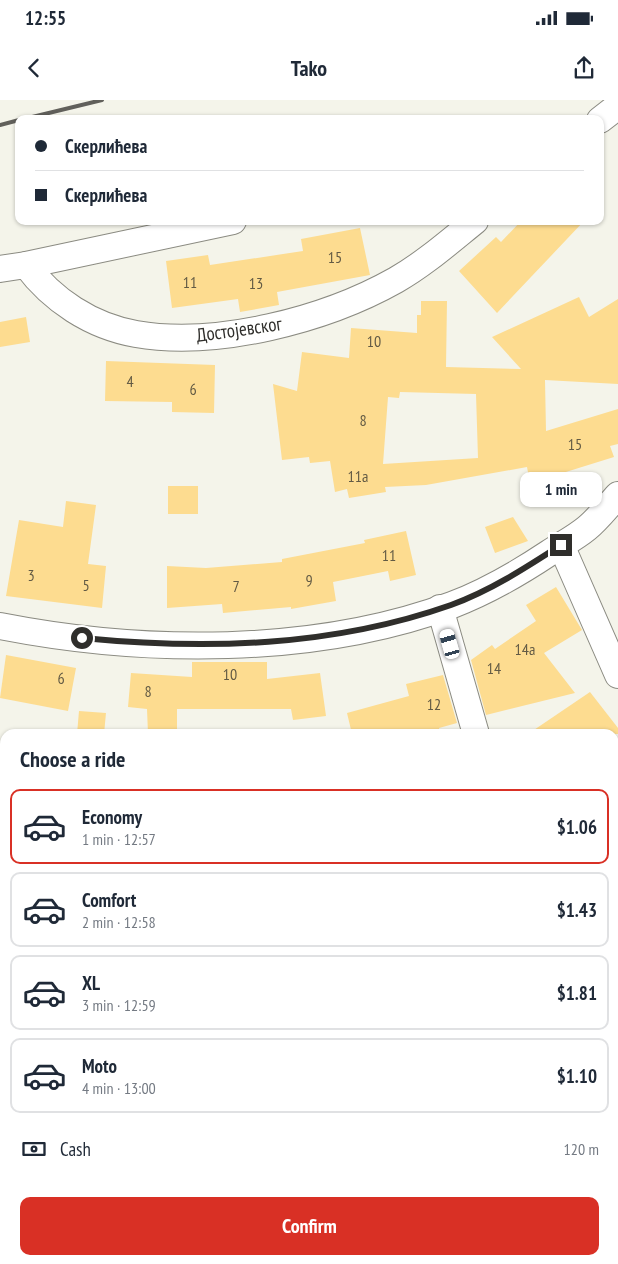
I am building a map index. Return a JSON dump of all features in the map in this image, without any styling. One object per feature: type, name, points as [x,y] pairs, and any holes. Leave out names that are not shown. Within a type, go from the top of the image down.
[{"type":"street","points":[[604,117],[618,106]]},
{"type":"street","points":[[0,269],[214,225]]},
{"type":"street","name":"Достојевског","points":[[26,264],[53,296],[77,312],[105,325],[134,334],[159,337],[203,336],[248,331],[286,323],[359,297],[395,280],[418,266],[470,225]]},
{"type":"street","points":[[0,626],[45,635],[138,643],[277,643],[322,638],[453,604],[522,570],[588,528],[618,495]]},
{"type":"street","points":[[561,545],[618,675]]},
{"type":"street","points":[[440,608],[475,729]]},
{"type":"building","points":[[517,225],[580,225],[497,313],[459,271],[496,237],[501,242]]},
{"type":"building","points":[[360,228],[370,275],[277,292],[279,305],[240,312],[238,299],[172,308],[166,261],[208,255],[210,265],[303,251],[301,239]]},
{"type":"building","points":[[579,297],[589,317],[618,299],[618,384],[545,380],[546,431],[618,409],[618,444],[610,446],[614,457],[553,476],[529,478],[527,467],[426,485],[385,487],[386,492],[349,498],[347,489],[335,492],[330,461],[310,463],[309,457],[282,460],[273,384],[297,391],[302,352],[349,358],[351,328],[417,333],[417,315],[421,315],[421,301],[447,301],[446,367],[521,369],[492,337]],"holes":[[[400,392],[476,394],[478,458],[383,464],[388,397],[399,398]]]},
{"type":"building","points":[[26,317],[30,342],[0,347],[0,322]]},
{"type":"building","points":[[106,361],[215,365],[214,413],[172,412],[172,402],[105,401]]},
{"type":"building","points":[[168,486],[198,486],[198,514],[168,514]]},
{"type":"building","points":[[66,501],[96,505],[88,564],[106,566],[102,608],[6,596],[19,520],[63,527]]},
{"type":"building","points":[[513,517],[528,541],[495,553],[485,527]]},
{"type":"building","points":[[406,531],[416,575],[390,581],[388,571],[333,582],[336,601],[291,609],[291,607],[223,613],[222,604],[167,608],[167,566],[206,568],[282,562],[282,559],[365,543],[364,540]]},
{"type":"building","points":[[556,587],[582,630],[544,653],[575,693],[486,715],[471,660],[492,645],[495,649],[536,621],[526,605]]},
{"type":"building","points":[[6,655],[76,668],[68,711],[0,698]]},
{"type":"building","points":[[192,662],[267,662],[267,679],[320,673],[326,716],[293,720],[291,709],[177,709],[177,729],[148,729],[147,709],[128,707],[131,673],[192,677]]},
{"type":"building","points":[[443,675],[457,723],[439,729],[351,729],[347,713],[409,696],[406,684]]},
{"type":"building","points":[[590,692],[618,728],[618,729],[535,729]]},
{"type":"building","points":[[79,711],[106,713],[104,729],[77,729]]},
{"type":"railway","points":[[40,115],[102,100]]},
{"type":"railway","points":[[0,125],[15,121]]},
{"type":"route","points":[[82,638],[138,643],[223,644],[277,643],[322,638],[383,624],[453,604],[522,570],[561,545]]}]
